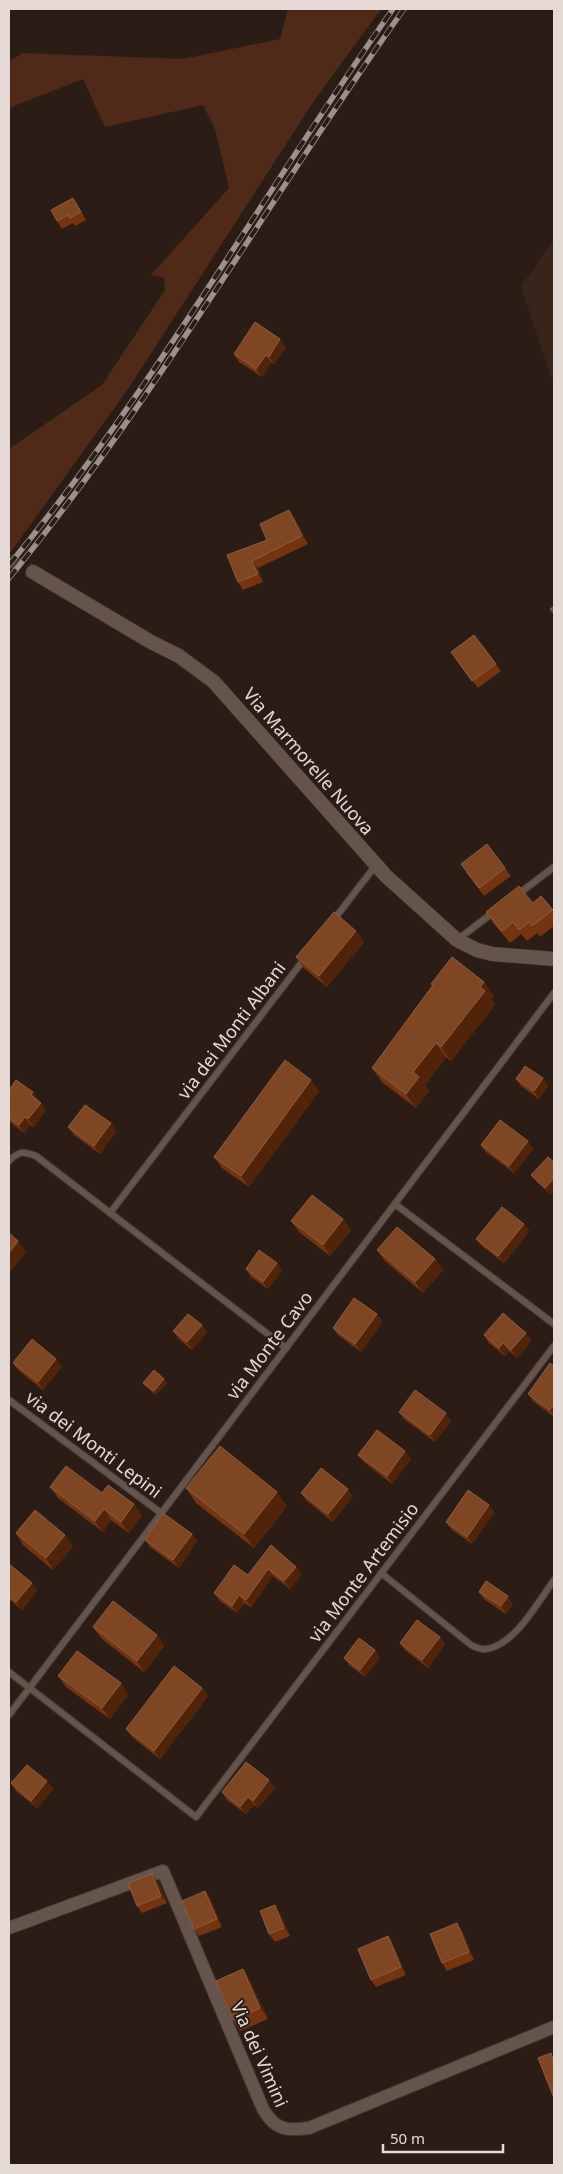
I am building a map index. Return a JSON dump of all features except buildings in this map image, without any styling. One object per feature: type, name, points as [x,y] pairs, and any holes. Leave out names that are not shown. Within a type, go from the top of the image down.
[{"type":"street","name":"Via Marmorelle Nuova","points":[[33,572],[151,642],[179,656],[214,682],[269,741],[376,865],[457,940],[477,950],[492,954],[554,959]]},
{"type":"street","name":"Via dei Vimini","points":[[9,1928],[163,1871],[263,2109],[270,2121],[278,2127],[291,2130],[309,2128],[554,2027]]},
{"type":"lane","points":[[328,928],[376,865]]},
{"type":"lane","points":[[507,902],[554,867]]},
{"type":"lane","points":[[457,940],[500,908]]},
{"type":"lane","name":"via dei Monti Albani","points":[[110,1213],[309,952]]},
{"type":"lane","name":"via Monte Cavo","points":[[9,1715],[554,993]]},
{"type":"lane","points":[[9,1161],[17,1152],[24,1151],[36,1156],[286,1348]]},
{"type":"lane","points":[[395,1204],[554,1324]]},
{"type":"lane","name":"via Monte Artemisio","points":[[29,1688],[196,1817],[554,1346]]},
{"type":"lane","name":"via dei Monti Lepini","points":[[9,1400],[161,1513]]},
{"type":"lane","points":[[381,1573],[471,1645],[484,1650],[499,1645],[517,1631],[554,1580]]},
{"type":"lane","points":[[9,1672],[29,1688]]},
{"type":"shaded area","points":[[288,9],[381,9],[314,101],[128,389],[10,553],[9,449],[102,385],[165,290],[164,278],[151,275],[229,188],[215,129],[203,105],[105,127],[83,79],[9,108],[9,62],[22,53],[183,59],[280,39]]},
{"type":"shaded area","points":[[554,240],[554,382],[553,382],[521,286]]},
{"type":"tunnel","points":[[9,560],[33,572]]},
{"type":"railway","points":[[9,565],[62,499],[160,361],[298,149],[393,9]]},
{"type":"railway","points":[[9,578],[63,510],[114,440],[404,9]]}]
